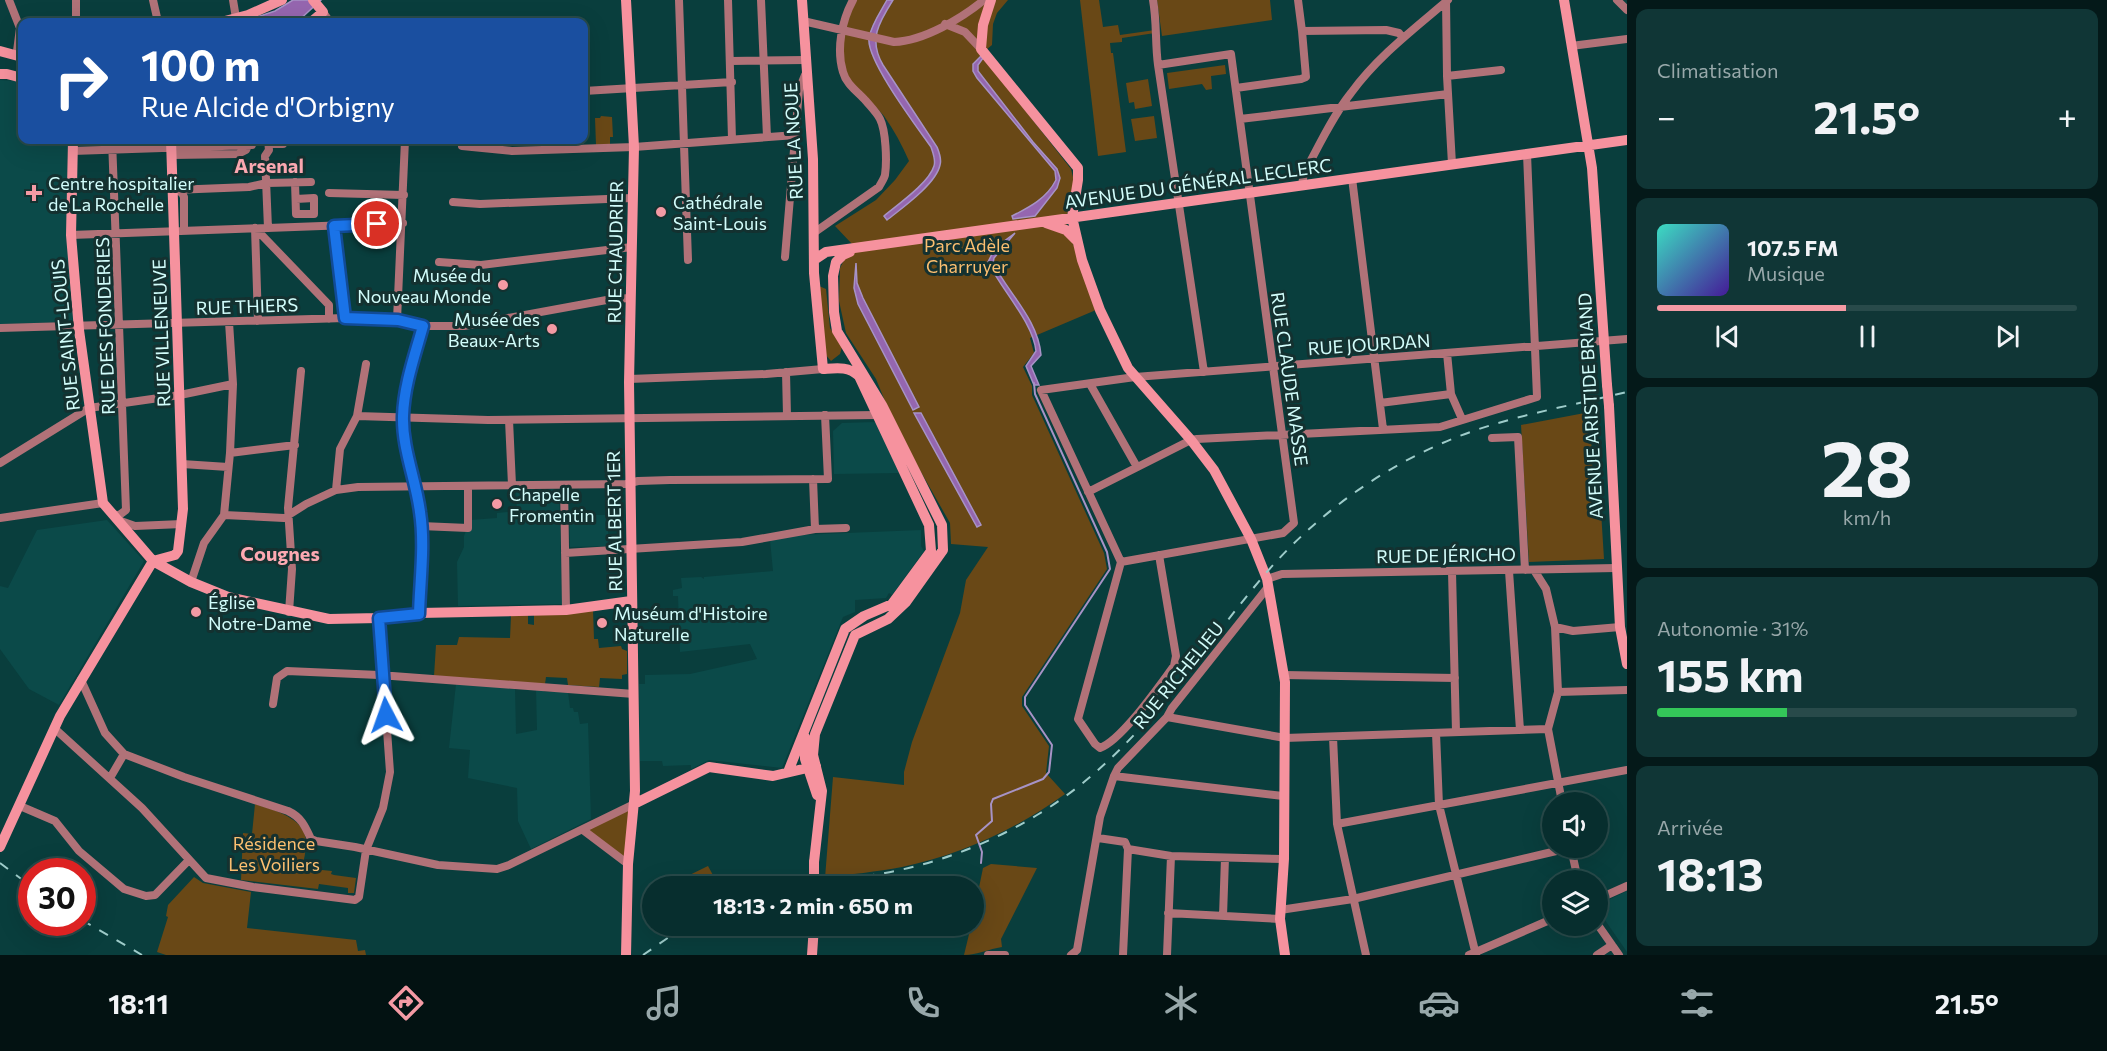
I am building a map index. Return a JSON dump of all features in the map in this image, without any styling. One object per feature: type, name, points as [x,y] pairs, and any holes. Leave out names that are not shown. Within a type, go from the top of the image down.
[{"type":"street","points":[[9,0],[18,23]]},
{"type":"street","points":[[75,18],[76,0]]},
{"type":"street","points":[[153,0],[157,18]]},
{"type":"street","points":[[233,0],[236,18],[282,0]]},
{"type":"street","name":"RUE CHAUDRIER","points":[[626,0],[634,147],[629,418]]},
{"type":"street","points":[[679,0],[684,85],[688,260]]},
{"type":"street","points":[[728,0],[732,139]]},
{"type":"street","points":[[761,0],[767,136]]},
{"type":"street","name":"RUE LA NOUE","points":[[802,0],[812,136],[815,232],[813,260],[823,369]]},
{"type":"street","points":[[815,232],[879,187],[885,177],[885,152],[880,120],[843,73],[840,44],[847,10],[854,0]]},
{"type":"street","points":[[803,21],[888,41],[904,42],[967,14],[984,0]]},
{"type":"street","points":[[981,49],[983,25],[991,0]]},
{"type":"street","points":[[1153,0],[1157,22],[1154,37],[1204,372]]},
{"type":"street","points":[[1236,88],[1306,77],[1298,0]]},
{"type":"street","points":[[1302,185],[1304,173],[1342,107],[1368,71],[1447,0]]},
{"type":"street","points":[[1447,0],[1447,76],[1452,164]]},
{"type":"street","name":"AVENUE ARISTIDE BRIAND","points":[[1564,0],[1589,145],[1622,568],[1623,627],[1627,664]]},
{"type":"street","points":[[1617,0],[1627,10]]},
{"type":"street","points":[[945,24],[965,32],[981,49],[1078,168],[1072,217],[1077,240],[1100,310],[1128,368],[1214,470],[1251,538],[1267,583],[1284,675],[1284,859],[1280,914],[1285,955]]},
{"type":"street","points":[[1302,31],[1386,30],[1399,33],[1403,38]]},
{"type":"street","points":[[1571,46],[1627,39]]},
{"type":"street","points":[[18,40],[16,51],[18,54]]},
{"type":"street","points":[[0,51],[18,56]]},
{"type":"street","name":"RUE CLAUDE MASSE","points":[[1158,65],[1231,54],[1294,523],[1283,533],[1251,538]]},
{"type":"street","points":[[731,61],[805,60]]},
{"type":"street","points":[[1447,76],[1501,70]]},
{"type":"street","points":[[2,72],[18,77]]},
{"type":"street","points":[[785,257],[799,90],[806,73]]},
{"type":"street","points":[[588,91],[732,82]]},
{"type":"street","points":[[1240,119],[1448,94]]},
{"type":"street","points":[[462,146],[512,151],[634,147],[796,135]]},
{"type":"street","name":"AVENUE DU GÉNÉRAL LECLERC","points":[[813,260],[826,252],[1627,140]]},
{"type":"street","name":"RUE SAINT-LOUIS","points":[[73,144],[71,235],[78,326],[103,503]]},
{"type":"street","name":"RUE DES FONDERIES","points":[[112,144],[126,510],[115,517]]},
{"type":"street","points":[[72,151],[252,144]]},
{"type":"street","points":[[268,144],[269,150],[265,156],[268,228]]},
{"type":"street","points":[[398,320],[405,144]]},
{"type":"street","name":"RUE VILLENEUVE","points":[[153,561],[175,555],[178,551],[182,524],[177,323],[179,231],[172,148]]},
{"type":"street","points":[[1159,555],[1176,656],[1174,666],[1125,728],[1106,746],[1100,748],[1078,720],[1121,562],[1088,492],[1191,440],[1283,433],[1440,426],[1536,397],[1527,154]]},
{"type":"street","points":[[1352,178],[1383,429]]},
{"type":"street","points":[[295,182],[296,214],[314,214],[314,198],[296,199]]},
{"type":"street","points":[[175,190],[311,182]]},
{"type":"street","points":[[329,193],[404,195]]},
{"type":"street","points":[[453,202],[480,204],[632,198]]},
{"type":"street","points":[[1044,222],[1066,230],[1077,240]]},
{"type":"street","points":[[71,235],[403,224]]},
{"type":"street","points":[[334,226],[345,318]]},
{"type":"street","points":[[255,228],[329,305],[329,319]]},
{"type":"street","points":[[255,228],[258,321]]},
{"type":"street","points":[[439,262],[481,265],[632,247]]},
{"type":"street","points":[[812,768],[815,734],[855,635],[888,619],[905,604],[943,550],[942,525],[882,405],[837,332],[834,322],[833,276],[839,258],[865,248]]},
{"type":"street","points":[[814,273],[824,278],[833,291]]},
{"type":"street","name":"RUE THIERS","points":[[0,328],[345,318],[398,320],[423,326],[464,326],[612,299],[631,298]]},
{"type":"street","points":[[191,582],[204,543],[224,515],[233,384],[229,322]]},
{"type":"street","points":[[419,614],[421,526],[403,419],[406,391],[423,326]]},
{"type":"street","name":"RUE JOURDAN","points":[[1088,492],[1041,390],[1135,377],[1627,339]]},
{"type":"street","points":[[837,368],[848,349]]},
{"type":"street","points":[[1447,353],[1450,394],[1462,419]]},
{"type":"street","points":[[336,490],[340,448],[357,416],[366,364]]},
{"type":"street","points":[[629,379],[850,369],[859,376],[929,525],[931,551],[892,604],[864,616],[845,629],[788,772]]},
{"type":"street","points":[[289,612],[292,569],[288,516],[301,371]]},
{"type":"street","points":[[786,372],[787,416]]},
{"type":"street","points":[[0,463],[89,408],[180,395],[233,384]]},
{"type":"street","points":[[1090,384],[1137,467]]},
{"type":"street","points":[[1380,403],[1450,394]]},
{"type":"street","points":[[224,515],[249,515],[279,519],[336,490],[416,486],[828,479],[825,415]]},
{"type":"street","points":[[357,416],[509,420],[877,415]]},
{"type":"street","name":"RUE ALBERT 1ER","points":[[626,953],[628,864],[635,791],[629,418]]},
{"type":"street","points":[[509,420],[512,485]]},
{"type":"street","points":[[1492,438],[1518,437],[1525,570]]},
{"type":"street","points":[[230,453],[295,445]]},
{"type":"street","points":[[182,464],[228,467]]},
{"type":"street","points":[[813,479],[815,529]]},
{"type":"street","points":[[564,485],[566,610]]},
{"type":"street","points":[[421,526],[468,528],[468,486]]},
{"type":"street","points":[[0,518],[103,503],[153,561],[175,575],[228,597],[329,619],[566,610],[631,601]]},
{"type":"street","points":[[115,517],[135,526],[182,524]]},
{"type":"street","points":[[565,553],[742,542],[815,529],[846,528]]},
{"type":"street","points":[[1121,562],[1251,538]]},
{"type":"street","points":[[0,847],[54,728],[153,561]]},
{"type":"street","name":"RUE DE JÉRICHO","points":[[1267,583],[1282,574],[1622,568]]},
{"type":"street","points":[[1534,570],[1546,588],[1555,627],[1558,692],[1548,729],[1560,792]]},
{"type":"street","points":[[1509,571],[1520,730]]},
{"type":"street","points":[[1452,572],[1456,732]]},
{"type":"street","name":"RUE RICHELIEU","points":[[1071,955],[1077,950],[1100,817],[1118,768],[1167,717],[1267,583]]},
{"type":"street","points":[[54,728],[142,808],[206,878],[253,887],[355,900],[359,897],[366,850],[385,802],[390,772],[379,618]]},
{"type":"street","points":[[1555,627],[1573,631],[1623,627]]},
{"type":"street","points":[[273,704],[278,678],[286,671],[383,675],[634,694]]},
{"type":"street","points":[[1284,675],[1455,678]]},
{"type":"street","points":[[81,680],[105,733],[124,754],[184,777],[288,811],[302,821],[313,840],[438,865],[497,869],[509,865],[583,831],[709,767],[774,776],[812,768]]},
{"type":"street","points":[[1558,692],[1627,690]]},
{"type":"street","points":[[1167,717],[1285,738],[1548,729]]},
{"type":"street","points":[[805,732],[812,768],[822,791],[814,876]]},
{"type":"street","points":[[1436,733],[1439,805],[1474,954],[1542,923]]},
{"type":"street","points":[[1333,737],[1337,824],[1366,955]]},
{"type":"street","points":[[110,778],[124,754]]},
{"type":"street","points":[[1337,824],[1627,771]]},
{"type":"street","points":[[1114,776],[1283,796]]},
{"type":"street","points":[[635,791],[658,794]]},
{"type":"street","points":[[20,806],[55,822],[79,851],[124,889],[146,896],[155,895],[189,861]]},
{"type":"street","points":[[583,831],[628,864]]},
{"type":"street","points":[[1098,838],[1125,842],[1128,849],[1123,955]]},
{"type":"street","points":[[1128,849],[1171,856],[1284,859]]},
{"type":"street","points":[[1168,913],[1223,916],[1280,914],[1542,854]]},
{"type":"street","points":[[1167,955],[1171,856]]},
{"type":"street","points":[[1223,916],[1225,858]]},
{"type":"street","points":[[1608,895],[1627,886]]},
{"type":"street","points":[[812,955],[813,936]]},
{"type":"street","points":[[1606,936],[1619,955]]},
{"type":"street","points":[[1597,955],[1612,945]]},
{"type":"street","points":[[988,955],[1005,955]]},
{"type":"shaded area","points":[[293,0],[321,0],[301,18],[254,18],[275,11]]},
{"type":"shaded area","points":[[887,0],[893,0],[877,31],[876,47],[879,56],[937,147],[941,160],[937,172],[925,188],[887,220],[884,216],[926,179],[935,161],[931,147],[884,77],[870,48],[869,38],[872,28]]},
{"type":"shaded area","points":[[981,56],[983,58],[978,65],[978,71],[1057,169],[1060,178],[1057,188],[1035,216],[1013,219],[1012,216],[1048,192],[1056,180],[1055,171],[977,78],[973,71],[973,64]]},
{"type":"shaded area","name":"Centre hospitalier de La Rochelle","points":[[0,80],[18,82],[18,144],[68,144],[67,235],[73,322],[0,324]]},
{"type":"shaded area","points":[[1015,233],[994,258],[993,263],[1022,307],[1039,342],[1041,355],[1031,366],[1039,385],[1034,385],[1026,366],[1036,351],[1034,340],[1023,317],[988,262],[995,248]]},
{"type":"shaded area","points":[[856,263],[857,283],[863,298],[919,407],[913,410],[858,304],[854,288]]},
{"type":"shaded area","points":[[914,413],[921,413],[981,525],[977,527]]},
{"type":"shaded area","points":[[876,422],[899,473],[834,474],[833,431],[842,423]]},
{"type":"shaded area","points":[[559,489],[562,604],[458,606],[457,562],[464,547],[464,536],[470,520],[497,518],[497,513],[517,511],[516,490]]},
{"type":"shaded area","points":[[569,515],[607,515],[609,546],[570,547]]},
{"type":"shaded area","points":[[107,520],[144,561],[59,705],[29,689],[0,649],[0,586],[8,588],[37,530]]},
{"type":"shaded area","points":[[921,530],[921,546],[924,551],[892,595],[889,593],[886,598],[855,600],[855,612],[843,617],[782,768],[709,760],[691,769],[691,765],[663,766],[662,761],[640,761],[639,684],[645,684],[645,675],[690,674],[757,659],[750,644],[680,652],[678,596],[673,596],[673,590],[682,588],[681,578],[701,577],[704,579],[704,577],[773,571],[770,540],[798,535]]},
{"type":"shaded area","points":[[456,684],[515,688],[516,734],[537,730],[536,689],[545,692],[568,692],[570,708],[578,712],[580,724],[588,723],[591,819],[531,849],[518,821],[517,788],[468,778],[470,750],[449,748]]},
{"type":"shaded area","points":[[1627,891],[1627,952],[1608,924],[1608,900]]},
{"type":"green space","name":"Parc Adèle Charruyer","points":[[857,0],[1008,0],[997,13],[993,24],[992,45],[981,54],[1071,169],[1074,194],[1065,220],[1096,310],[1030,338],[1034,353],[1023,367],[1032,386],[1032,395],[1104,553],[1107,569],[1022,697],[1022,706],[1049,746],[1046,773],[1065,794],[1008,829],[966,848],[902,867],[825,876],[833,777],[904,785],[904,772],[912,742],[960,613],[966,580],[988,547],[951,544],[950,523],[896,428],[876,379],[846,333],[839,301],[840,268],[852,244],[835,226],[876,200],[909,161],[884,116],[852,82],[845,71],[843,45],[850,15]]},
{"type":"green space","points":[[1080,0],[1099,0],[1103,27],[1118,25],[1120,35],[1155,30],[1155,33],[1122,38],[1122,42],[1110,43],[1126,152],[1098,156]]},
{"type":"green space","points":[[1157,0],[1270,0],[1272,20],[1162,36]]},
{"type":"green space","points":[[1225,65],[1226,74],[1211,76],[1212,89],[1206,90],[1202,84],[1169,89],[1167,73]]},
{"type":"green space","points":[[1148,79],[1152,106],[1135,109],[1134,102],[1129,103],[1126,83]]},
{"type":"green space","points":[[1154,116],[1157,138],[1135,141],[1131,119]]},
{"type":"green space","points":[[612,117],[613,137],[610,137],[610,144],[596,145],[595,118]]},
{"type":"green space","points":[[819,286],[826,289],[830,328],[842,347],[840,354],[831,361],[824,353]]},
{"type":"green space","points":[[1590,412],[1593,479],[1599,479],[1604,559],[1529,562],[1521,425]]},
{"type":"green space","points":[[593,610],[594,639],[598,639],[599,648],[621,646],[627,651],[627,674],[622,675],[622,679],[600,678],[599,687],[568,685],[567,678],[546,677],[545,684],[434,676],[436,645],[457,645],[459,637],[510,638],[511,616],[528,615],[528,624],[534,625],[534,614]]},
{"type":"green space","name":"Résidence Les Voiliers","points":[[255,804],[288,816],[301,827],[306,843],[302,868],[332,871],[331,874],[334,875],[356,878],[354,893],[348,893],[348,888],[319,884],[318,889],[241,880],[243,833],[252,834]]},
{"type":"green space","points":[[634,804],[628,864],[583,830]]},
{"type":"green space","points":[[991,864],[1037,868],[1001,939],[1002,947],[964,955],[969,936],[984,936],[983,868]]},
{"type":"green space","points":[[708,866],[714,876],[688,876]]},
{"type":"green space","points":[[194,877],[203,883],[251,892],[247,928],[356,940],[358,951],[365,950],[366,955],[166,955],[157,952],[168,917],[166,916],[168,905]]},
{"type":"waterway","points":[[981,863],[982,852],[976,835],[992,821],[993,799],[1043,779],[1049,772],[1052,745],[1025,705],[1025,697],[1110,569],[1107,552],[1035,394],[1034,383]]},
{"type":"railway","points":[[864,876],[905,869],[964,851],[1019,825],[1071,792],[1102,766],[1158,708],[1260,580],[1283,555],[1332,510],[1387,471],[1447,441],[1497,423],[1627,392]]},
{"type":"railway","points":[[0,863],[18,876]]},
{"type":"railway","points":[[96,928],[142,955]]},
{"type":"railway","points":[[643,955],[671,936]]},
{"type":"place","name":"Centre hospitalier de La Rochelle","points":[[34,193]]},
{"type":"place","name":"Cathédrale Saint-Louis","points":[[661,212]]},
{"type":"place","name":"Musée du Nouveau Monde","points":[[503,285]]},
{"type":"place","name":"Musée des Beaux-Arts","points":[[552,329]]},
{"type":"place","name":"Chapelle Fromentin","points":[[497,504]]},
{"type":"place","name":"Église Notre-Dame","points":[[196,612]]},
{"type":"place","name":"Muséum d'Histoire Naturelle","points":[[602,623]]},
{"type":"district","name":"Arsenal","points":[[269,165]]},
{"type":"district","name":"Cougnes","points":[[280,553]]},
{"type":"route","points":[[377,224],[334,226],[345,318],[398,320],[423,326],[406,391],[403,419],[421,515],[419,614],[379,618],[386,715]]}]
